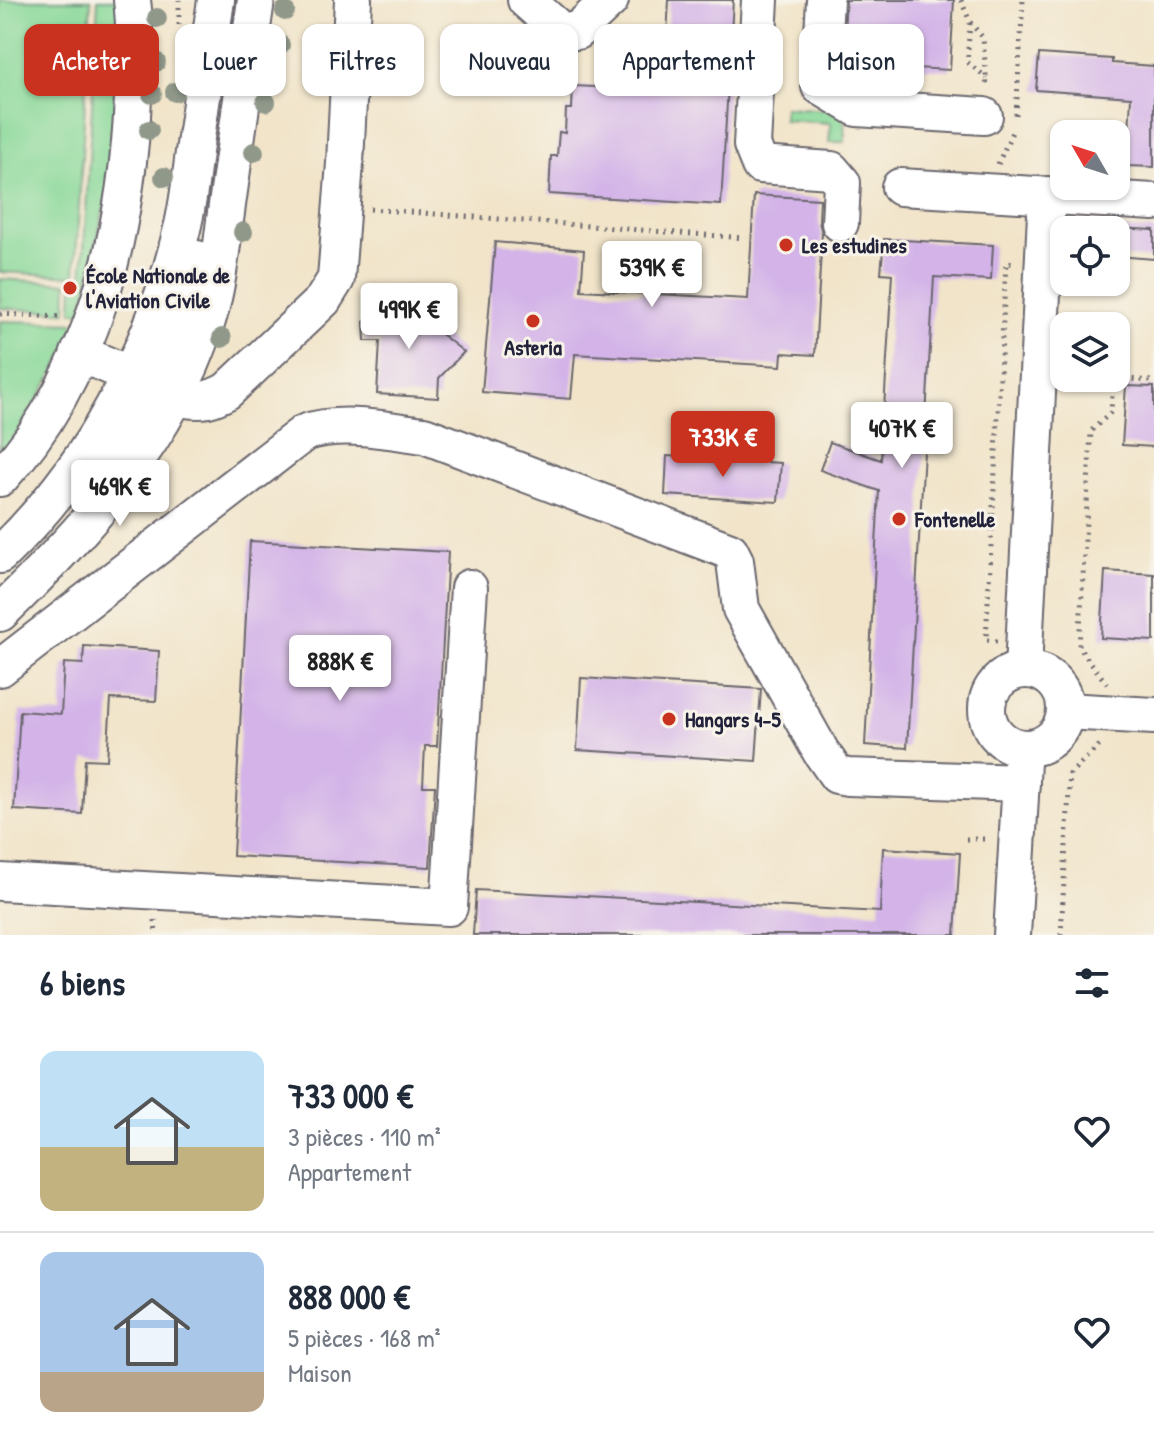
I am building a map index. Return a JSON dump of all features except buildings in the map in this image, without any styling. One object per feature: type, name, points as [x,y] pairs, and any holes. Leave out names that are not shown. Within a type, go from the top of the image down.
[{"type":"street","points":[[0,478],[61,390],[79,353],[105,282],[121,215],[131,139],[135,20],[132,0]]},
{"type":"street","points":[[0,613],[67,547],[162,422],[153,385],[167,280],[183,228],[216,0]]},
{"type":"street","points":[[0,582],[34,550],[109,462],[153,385],[182,314],[197,257],[236,0]]},
{"type":"street","points":[[0,555],[48,506],[83,460],[153,385],[196,352],[212,303],[256,0]]},
{"type":"street","points":[[79,353],[153,385],[200,401],[212,399],[227,391],[323,300],[336,279],[353,0]]},
{"type":"street","points":[[526,0],[561,31],[577,31],[610,0]]},
{"type":"street","points":[[760,0],[752,145],[760,165],[831,170],[842,183],[840,223]]},
{"type":"street","points":[[825,0],[820,86],[857,108],[984,116]]},
{"type":"street","points":[[900,187],[1154,202]]},
{"type":"street","points":[[1012,935],[1022,766],[1010,745],[991,728],[987,702],[999,679],[1011,672],[1009,658],[1047,195]]},
{"type":"street","points":[[0,668],[304,433],[326,426],[408,433],[439,440],[730,551],[735,561],[741,609],[837,775],[848,777],[1022,766],[1063,724],[1064,698],[1049,677],[1009,658]]},
{"type":"street","points":[[0,882],[449,907],[469,588]]},
{"type":"street","points":[[1065,711],[1154,716]]},
{"type":"path","points":[[961,0],[970,22],[983,38],[988,79],[984,116]]},
{"type":"path","points":[[993,192],[997,167],[1016,124],[1023,0]]},
{"type":"path","points":[[970,22],[967,62],[988,79]]},
{"type":"path","points":[[341,207],[744,238]]},
{"type":"path","points":[[980,760],[988,756],[988,750],[975,732],[972,701],[978,685],[1009,658],[986,640],[1006,263],[1043,266]]},
{"type":"path","points":[[1130,379],[1154,381]]},
{"type":"path","points":[[1061,935],[1070,774],[1103,743],[1107,685],[1079,647],[1091,431],[1111,412],[1112,392]]},
{"type":"green space","points":[[0,0],[91,0],[90,24],[24,24],[24,96],[85,96],[75,276],[0,272]]},
{"type":"green space","points":[[98,0],[123,0],[123,24],[97,24]]},
{"type":"green space","points":[[93,96],[122,96],[122,122],[82,312],[72,312],[73,283],[82,283]]},
{"type":"green space","points":[[784,107],[844,111],[845,142],[829,142],[831,123],[783,120]]},
{"type":"green space","points":[[0,279],[67,283],[66,312],[0,308]]},
{"type":"green space","points":[[0,321],[78,323],[60,362],[0,463]]},
{"type":"place","name":"Les estudines","points":[[786,245]]},
{"type":"place","name":"École Nationale de l'Aviation Civile","points":[[70,288]]},
{"type":"place","name":"Asteria","points":[[533,321]]},
{"type":"place","name":"Fontenelle","points":[[899,519]]},
{"type":"place","name":"Hangars 4-5","points":[[669,719]]}]
